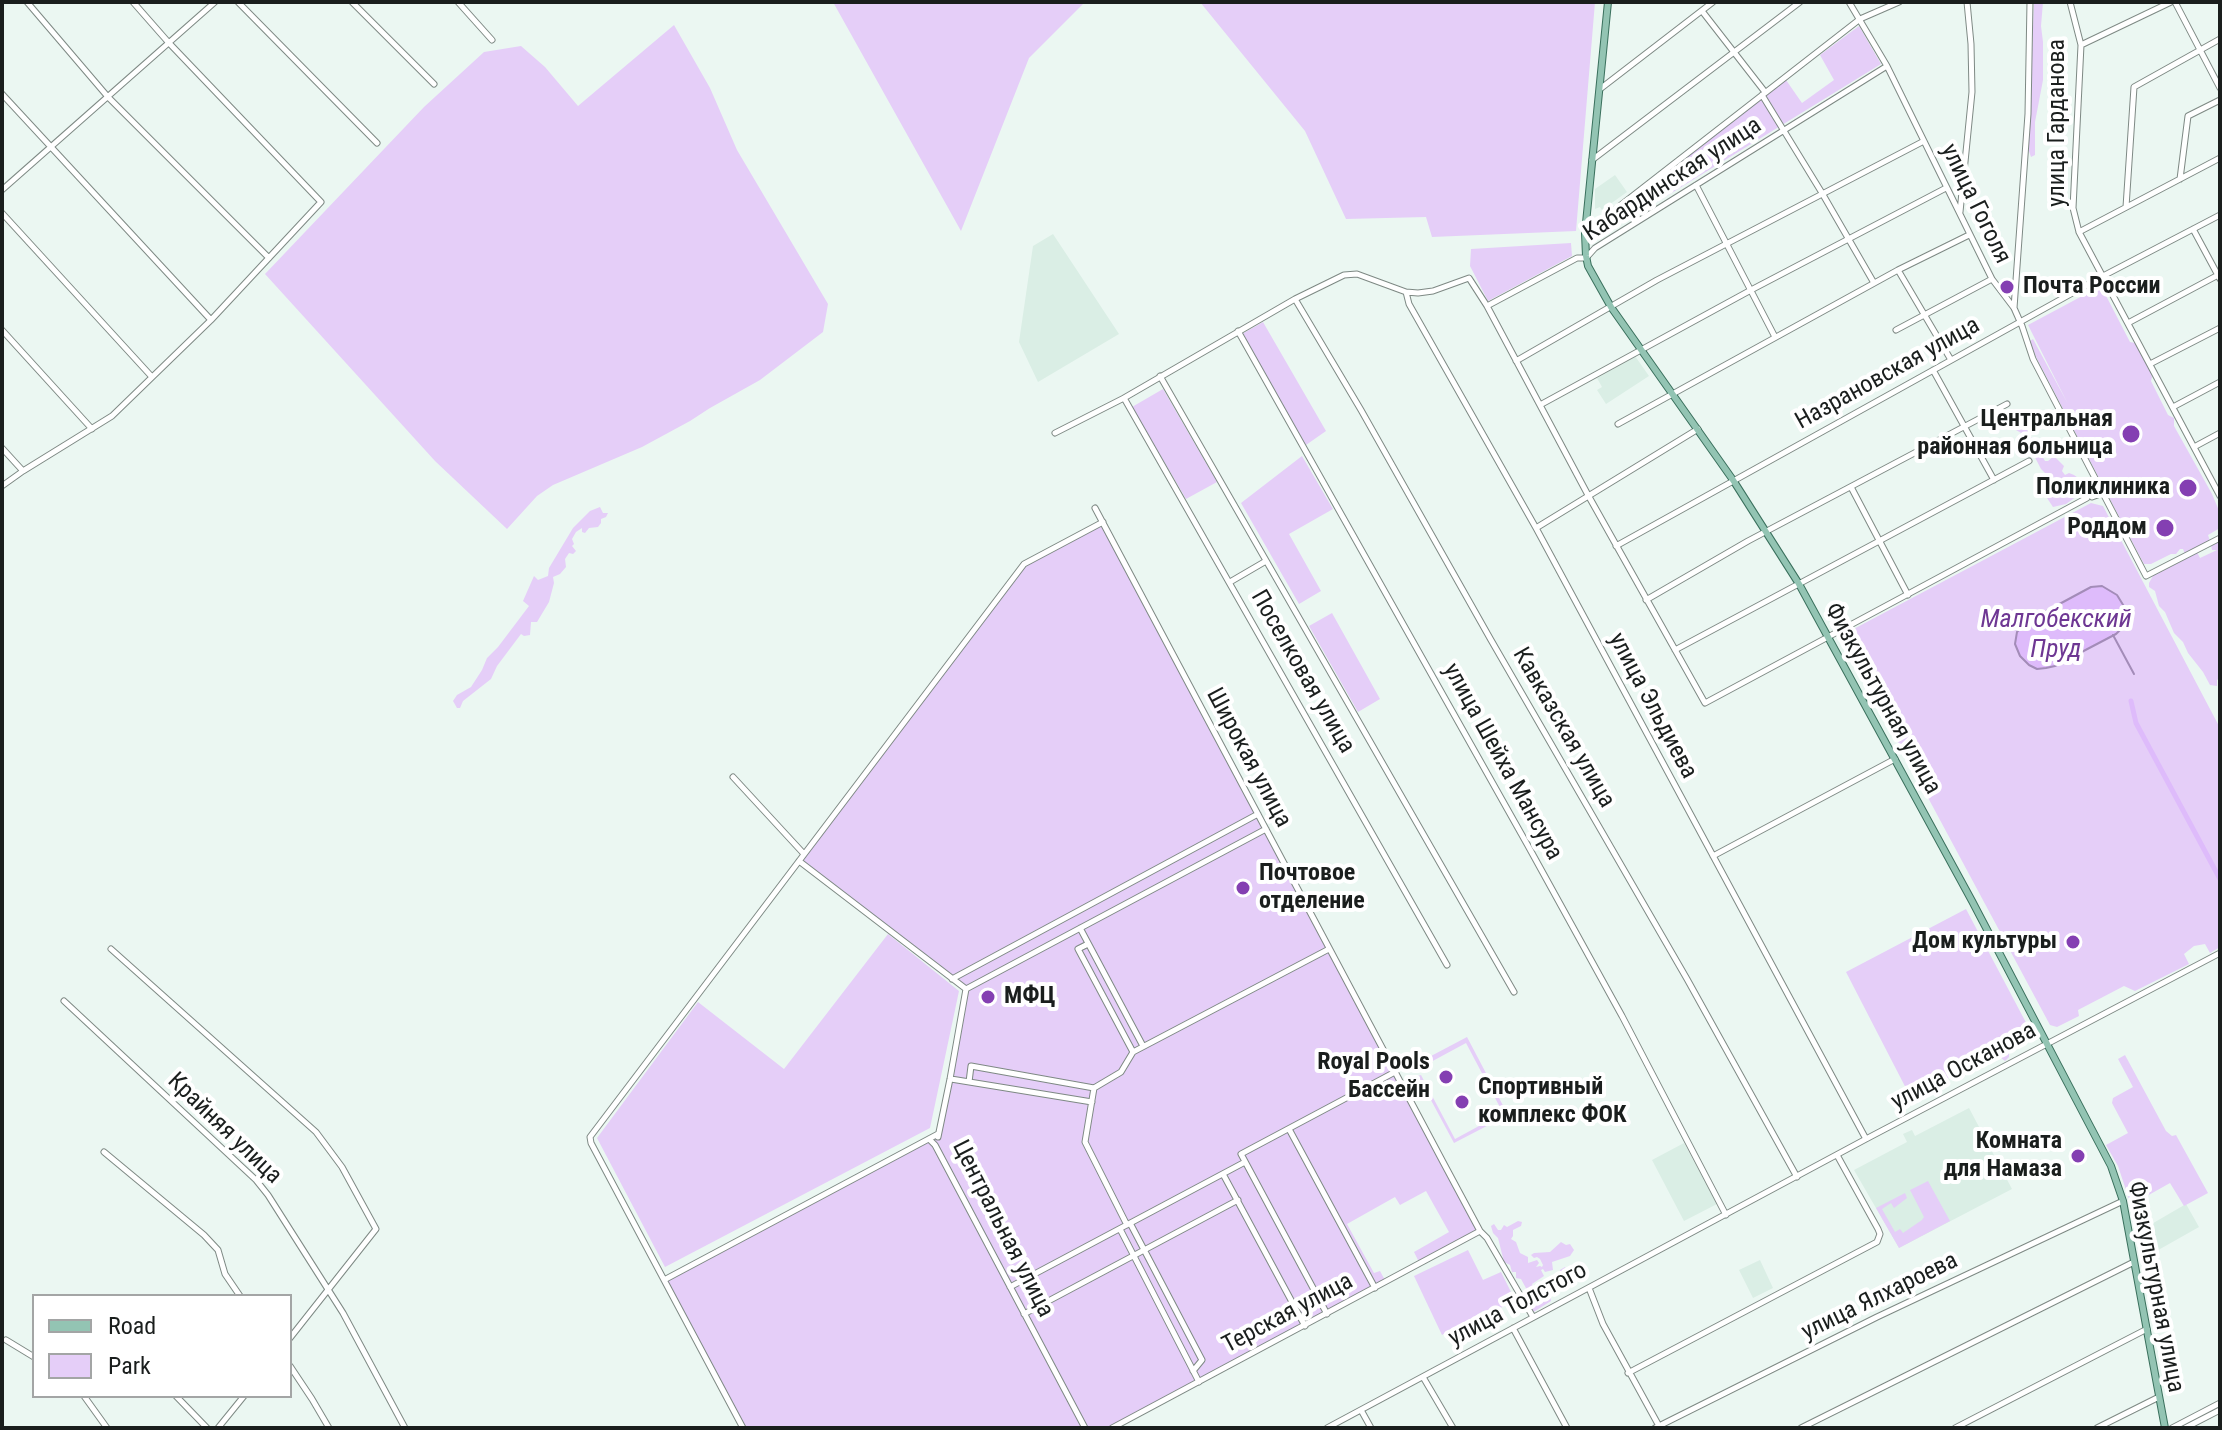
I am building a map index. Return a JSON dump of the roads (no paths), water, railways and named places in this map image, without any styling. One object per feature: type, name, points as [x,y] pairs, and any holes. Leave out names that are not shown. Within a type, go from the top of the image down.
[{"type":"main road","name":"Физкультурная улица","points":[[1608,2],[1585,233],[1586,258],[1592,276],[1733,480],[1799,584],[2048,1043],[2111,1166],[2123,1201],[2165,1428]]},
{"type":"street","points":[[27,2],[108,97],[269,258]]},
{"type":"street","points":[[2,486],[112,416],[211,320],[321,202],[133,2]]},
{"type":"street","points":[[2,190],[215,2]]},
{"type":"street","points":[[238,2],[377,143]]},
{"type":"street","points":[[352,2],[434,84]]},
{"type":"street","points":[[458,2],[492,40]]},
{"type":"street","points":[[1599,89],[1713,2]]},
{"type":"street","points":[[1592,160],[1800,2]]},
{"type":"street","name":"улица Гоголя","points":[[1849,2],[1887,66],[1992,279],[2014,308],[2033,359],[2146,576],[2220,538]]},
{"type":"street","points":[[1585,233],[1860,19],[1899,2]]},
{"type":"street","points":[[1960,213],[1972,92],[1967,2]]},
{"type":"street","points":[[2014,308],[2028,114],[2030,2]]},
{"type":"street","name":"улица Гарданова","points":[[2070,2],[2081,45],[2073,208],[2079,232],[2219,492]]},
{"type":"street","points":[[2081,45],[2173,2],[2220,88]]},
{"type":"street","points":[[1702,11],[1763,94],[1874,283]]},
{"type":"street","points":[[2126,207],[2134,87],[2220,39]]},
{"type":"street","name":"Кабардинская улица","points":[[1487,306],[1577,258],[1586,258],[1595,248],[1887,66]]},
{"type":"street","points":[[2,94],[211,320]]},
{"type":"street","points":[[2179,179],[2188,116],[2220,100]]},
{"type":"street","points":[[1516,361],[1727,244],[1924,141]]},
{"type":"street","points":[[2079,232],[2220,158]]},
{"type":"street","points":[[1696,185],[1775,337]]},
{"type":"street","points":[[1540,405],[1946,188]]},
{"type":"street","points":[[2,213],[152,377]]},
{"type":"street","name":"Назрановская улица","points":[[1616,546],[2103,276],[2220,215]]},
{"type":"street","points":[[2128,323],[2219,276],[2193,229]]},
{"type":"street","points":[[1618,424],[1898,270],[1969,235]]},
{"type":"street","points":[[1898,270],[1951,360]]},
{"type":"street","points":[[1055,433],[1124,398],[1337,277],[1351,273],[1406,292],[1433,291],[1469,278],[1705,703],[2090,497],[2103,493]]},
{"type":"street","points":[[1896,330],[1992,279]]},
{"type":"street","name":"улица Эльдиева","points":[[1406,292],[1409,304],[1536,528],[1866,1139]]},
{"type":"street","name":"Кавказская улица","points":[[1295,299],[1687,979],[1797,1177]]},
{"type":"street","points":[[2150,364],[2220,328]]},
{"type":"street","points":[[2,330],[92,429]]},
{"type":"street","name":"улица Шейха Мансура","points":[[1238,331],[1622,1016],[1726,1215]]},
{"type":"street","points":[[1933,370],[1994,480]]},
{"type":"street","points":[[1160,376],[1514,992]]},
{"type":"street","points":[[2173,407],[2220,382]]},
{"type":"street","name":"Поселковая улица","points":[[1124,398],[1447,965]]},
{"type":"street","points":[[1646,600],[2007,404]]},
{"type":"street","points":[[1536,528],[1698,429]]},
{"type":"street","points":[[2194,447],[2220,433]]},
{"type":"street","points":[[2,448],[23,471]]},
{"type":"street","points":[[1675,650],[2029,461]]},
{"type":"street","points":[[1851,487],[1908,595]]},
{"type":"street","name":"Широкая улица","points":[[1095,508],[1480,1231],[1533,1317]]},
{"type":"street","points":[[743,1428],[590,1137],[1024,564],[1103,522]]},
{"type":"street","points":[[1230,582],[1266,561]]},
{"type":"street","points":[[1713,856],[1895,759]]},
{"type":"street","points":[[733,777],[804,854]]},
{"type":"street","points":[[952,979],[1258,814]]},
{"type":"street","points":[[799,861],[966,989],[1266,829]]},
{"type":"street","points":[[1080,928],[1143,1046]]},
{"type":"street","points":[[1088,944],[1078,949],[1133,1052]]},
{"type":"street","points":[[111,949],[316,1132],[342,1167],[376,1229],[292,1335]]},
{"type":"street","points":[[969,1082],[971,1066],[1094,1088],[1121,1072],[1133,1052],[1143,1046],[1329,949]]},
{"type":"street","name":"улица Осканова","points":[[1726,1215],[2220,953]]},
{"type":"street","name":"Центральная улица","points":[[966,989],[936,1147],[1085,1428]]},
{"type":"street","name":"Крайняя улица","points":[[64,1001],[256,1180],[268,1195],[343,1313],[405,1428]]},
{"type":"street","points":[[1327,1314],[1241,1154],[1395,1072]]},
{"type":"street","points":[[950,1079],[1092,1102]]},
{"type":"street","points":[[1094,1088],[1085,1142],[1202,1360],[1193,1371]]},
{"type":"street","points":[[1289,1129],[1375,1288]]},
{"type":"street","points":[[664,1280],[938,1134]]},
{"type":"street","points":[[929,1139],[936,1147]]},
{"type":"street","points":[[104,1152],[204,1235],[218,1250],[225,1274],[239,1294]]},
{"type":"street","points":[[1628,1373],[1874,1245],[1879,1238],[1878,1229],[1837,1155]]},
{"type":"street","points":[[1010,1287],[1245,1162]]},
{"type":"street","points":[[1223,1174],[1305,1326]]},
{"type":"street","points":[[1024,1314],[1238,1200]]},
{"type":"street","name":"улица Ялхароева","points":[[1658,1427],[1877,1317],[2123,1201]]},
{"type":"street","name":"улица Толстого","points":[[1327,1428],[1726,1215]]},
{"type":"street","points":[[1120,1229],[1199,1382]]},
{"type":"street","name":"Терская улица","points":[[1112,1428],[1480,1231]]},
{"type":"street","points":[[1801,1428],[2134,1262]]},
{"type":"street","points":[[1589,1288],[1603,1324],[1658,1427]]},
{"type":"street","points":[[1513,1328],[1567,1428]]},
{"type":"street","points":[[1955,1428],[2147,1329]]},
{"type":"street","points":[[6,1340],[32,1356]]},
{"type":"street","points":[[292,1369],[329,1428]]},
{"type":"street","points":[[1423,1377],[1453,1428]]},
{"type":"street","points":[[2097,1428],[2159,1397]]},
{"type":"street","points":[[85,1398],[107,1428]]},
{"type":"street","points":[[178,1398],[207,1428]]},
{"type":"street","points":[[218,1428],[242,1398]]},
{"type":"street","points":[[2172,1428],[2220,1403]]},
{"type":"street","points":[[1361,1410],[1371,1428]]},
{"type":"street","points":[[2185,1428],[2220,1410]]},
{"type":"water","name":"Малгобекский Пруд","points":[[2102,586],[2117,595],[2125,608],[2124,626],[2116,634],[2055,666],[2037,669],[2020,656],[2015,644],[2017,632],[2026,622],[2091,587]]},
{"type":"waterway","points":[[2113,635],[2134,674]]},
{"type":"waterway","points":[[2131,701],[2136,723],[2220,879]]},
{"type":"place","name":"Почта России","points":[[2007,287]]},
{"type":"place","name":"Центральная районная больница","points":[[2131,434]]},
{"type":"place","name":"Поликлиника","points":[[2188,488]]},
{"type":"place","name":"Роддом","points":[[2165,528]]},
{"type":"place","name":"Почтовое отделение","points":[[1243,888]]},
{"type":"place","name":"Дом культуры","points":[[2073,942]]},
{"type":"place","name":"МФЦ","points":[[988,997]]},
{"type":"place","name":"Royal Pools Бассейн","points":[[1446,1077]]},
{"type":"place","name":"Спортивный комплекс ФОК","points":[[1462,1102]]},
{"type":"place","name":"Комната для Намаза","points":[[2078,1156]]}]
